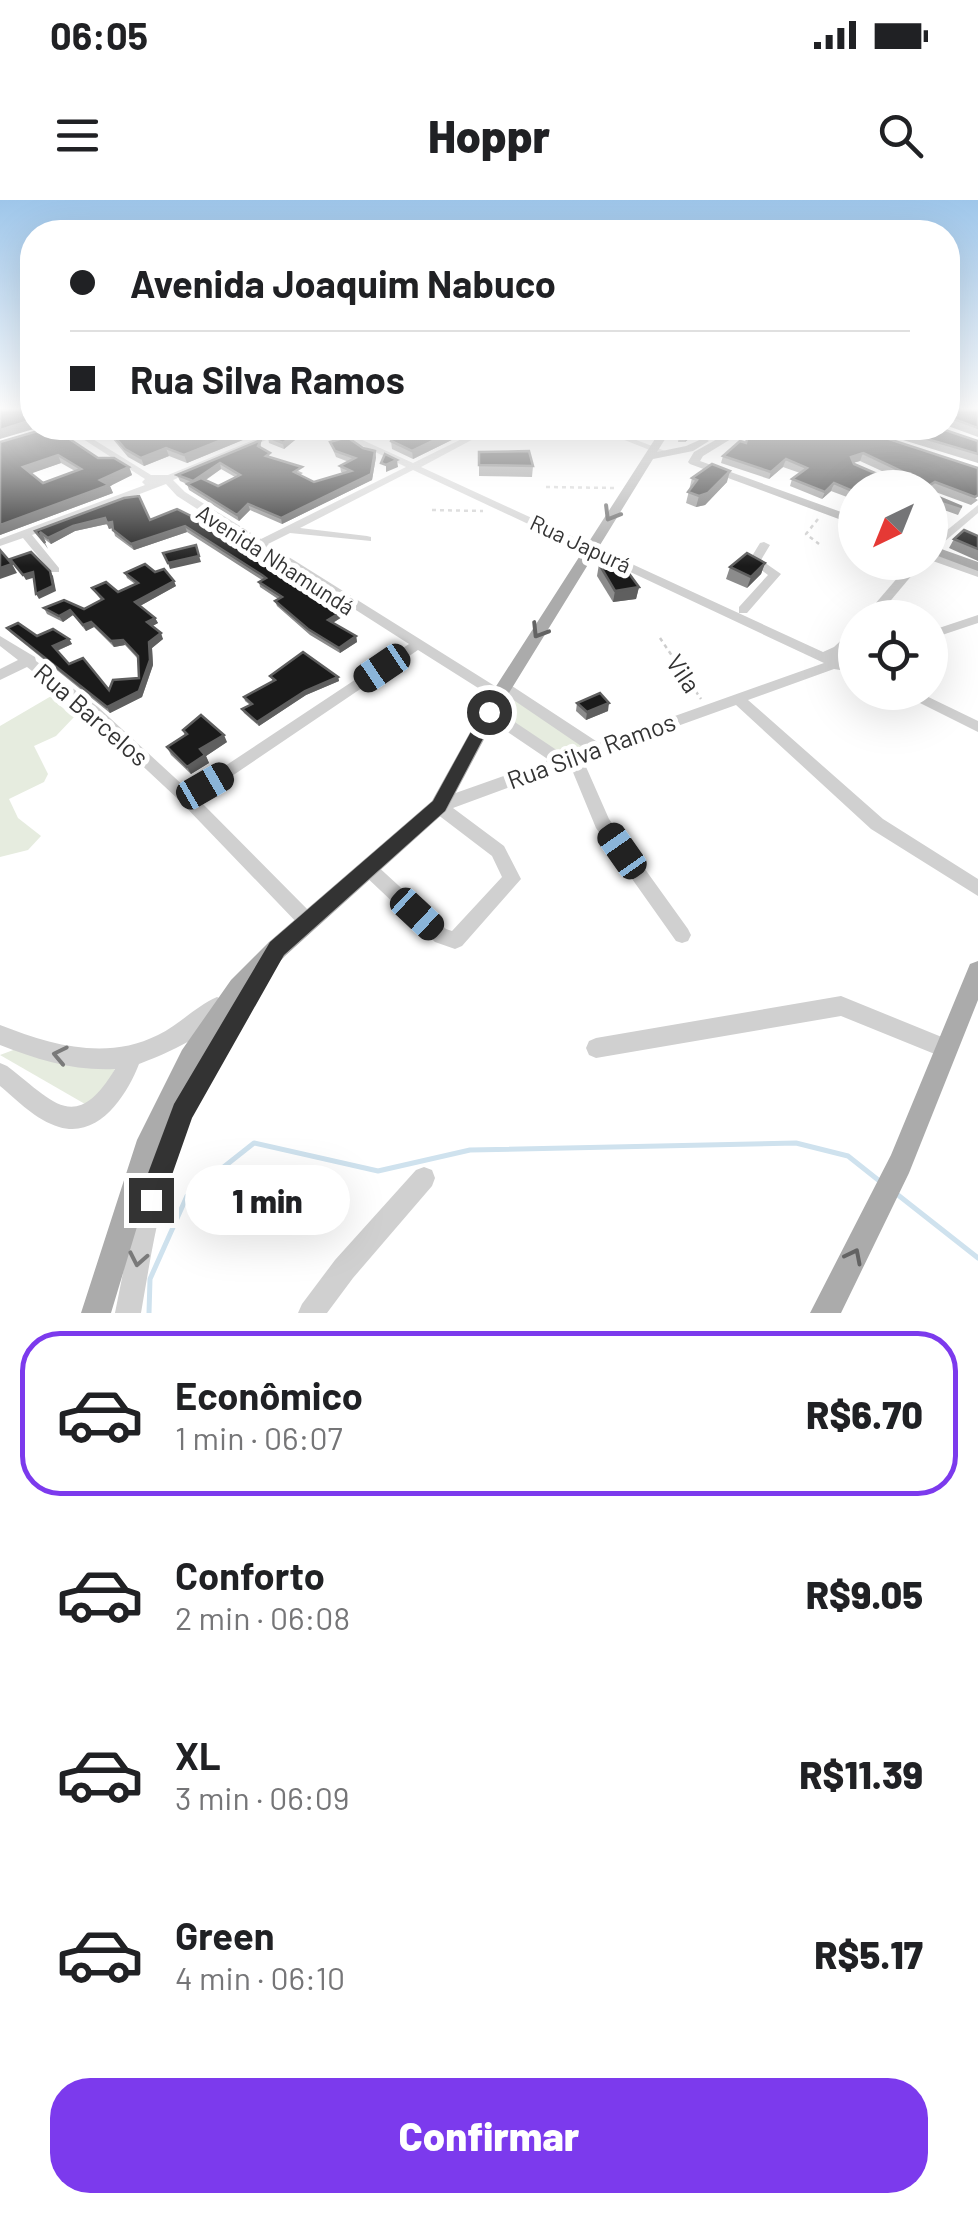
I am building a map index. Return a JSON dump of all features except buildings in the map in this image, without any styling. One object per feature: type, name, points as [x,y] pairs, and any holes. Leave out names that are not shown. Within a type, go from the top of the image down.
[{"type":"main road","points":[[439,806],[497,699],[644,462]]},
{"type":"main road","points":[[694,462],[838,515]]},
{"type":"main road","points":[[948,558],[978,571]]},
{"type":"main road","name":"Rua Silva Ramos","points":[[96,1313],[130,1198],[171,1091],[239,988],[277,948],[439,806]]},
{"type":"main road","points":[[825,1313],[900,1164],[978,972]]},
{"type":"street","name":"Avenida Nhamundá","points":[[126,462],[497,699],[597,749]]},
{"type":"street","points":[[0,543],[203,462]]},
{"type":"street","name":"Rua Japurá","points":[[409,462],[838,657]]},
{"type":"street","name":"Rua Japurá","points":[[411,462],[419,466]]},
{"type":"street","points":[[258,545],[427,462]]},
{"type":"street","points":[[958,507],[976,511]]},
{"type":"street","points":[[948,527],[976,511]]},
{"type":"street","points":[[289,530],[366,539]]},
{"type":"street","points":[[25,533],[55,570]]},
{"type":"street","name":"Rua Japurá","points":[[592,545],[743,610],[838,657]]},
{"type":"street","points":[[743,610],[775,574],[755,561],[764,545]]},
{"type":"street","points":[[885,600],[902,580]]},
{"type":"street","points":[[948,629],[977,620]]},
{"type":"street","name":"Rua Barcelos","points":[[0,640],[93,711],[185,796],[307,922]]},
{"type":"street","points":[[185,796],[224,774],[415,645]]},
{"type":"street","points":[[0,675],[30,660]]},
{"type":"street","name":"Rua Silva Ramos","points":[[439,806],[838,662]]},
{"type":"street","points":[[737,698],[877,824],[978,888]]},
{"type":"street","name":"Avenida Nhamundá","points":[[497,699],[568,759]]},
{"type":"street","points":[[948,704],[978,718]]},
{"type":"street","points":[[943,710],[978,727]]},
{"type":"street","points":[[568,759],[602,823],[682,935]]},
{"type":"street","points":[[368,868],[442,936],[455,940],[512,879],[498,851],[439,806]]},
{"type":"street","name":"Rua Silva Ramos","points":[[128,1313],[151,1200],[182,1112],[277,948]]},
{"type":"street","points":[[0,1035],[70,1058],[130,1057],[184,1034],[239,988]]},
{"type":"street","points":[[596,1048],[841,1006],[946,1049]]},
{"type":"street","points":[[0,1073],[50,1112],[74,1118],[96,1108],[108,1097],[130,1057]]},
{"type":"street","points":[[311,1313],[424,1178]]},
{"type":"path","points":[[546,487],[626,488]]},
{"type":"path","points":[[432,510],[482,511]]},
{"type":"path","points":[[819,544],[806,534],[825,510]]},
{"type":"path","name":"Vila","points":[[660,638],[707,708]]},
{"type":"shaded area","points":[[505,692],[590,744],[560,755],[494,712]]},
{"type":"shaded area","points":[[53,695],[74,717],[56,736],[34,746],[48,774],[44,782],[9,799],[18,818],[41,836],[28,850],[0,857],[0,726]]},
{"type":"shaded area","points":[[16,1049],[117,1064],[105,1091],[85,1104],[0,1055]]},
{"type":"waterway","points":[[149,1313],[150,1279],[187,1196],[254,1143],[378,1171],[470,1150],[796,1143],[848,1156],[882,1183]]},
{"type":"waterway","points":[[898,1195],[978,1258]]},
{"type":"route","points":[[151,1200],[182,1112],[277,948],[439,806],[489,712]]}]
